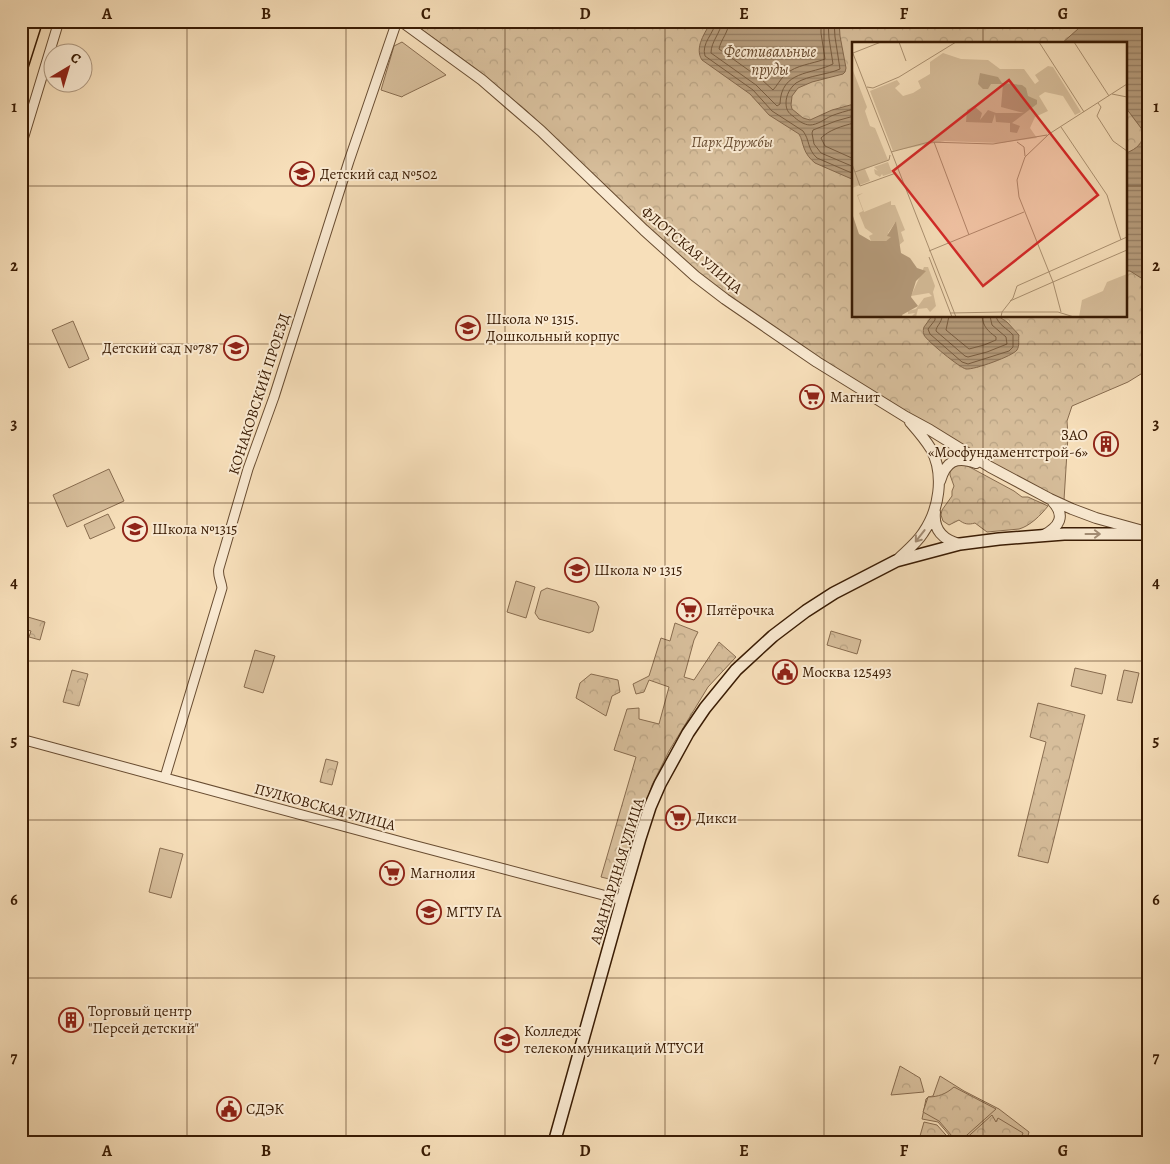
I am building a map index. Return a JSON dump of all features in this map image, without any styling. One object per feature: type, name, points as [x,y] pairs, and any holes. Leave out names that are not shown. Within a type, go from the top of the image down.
[{"type":"main road","points":[[21,68],[36,21]]},
{"type":"main road","name":"АВАНГАРДНАЯ УЛИЦА","points":[[554,1143],[650,807],[660,784],[688,733],[736,670],[773,636],[806,611],[834,593],[896,561],[960,544],[1044,535],[1149,533]]},
{"type":"street","points":[[21,146],[59,21]]},
{"type":"street","name":"КОНАКОВСКИЙ ПРОЕЗД","points":[[164,777],[222,588],[218,573],[219,568],[248,469],[271,405],[351,156],[397,21]]},
{"type":"street","name":"ФЛОТСКАЯ УЛИЦА","points":[[401,21],[482,80],[541,131],[695,276],[725,299],[817,362],[990,468],[1050,499],[1096,518],[1149,533]]},
{"type":"street","name":"АВАНГАРДНАЯ УЛИЦА","points":[[896,561],[923,534],[935,506],[939,484],[932,450],[906,417]]},
{"type":"street","name":"ФЛОТСКАЯ УЛИЦА","points":[[939,484],[942,473],[952,462],[959,459],[968,460],[990,468]]},
{"type":"street","points":[[1044,535],[1052,530],[1059,521],[1060,516],[1059,509],[1050,499]]},
{"type":"street","points":[[935,506],[934,518],[940,533],[952,542],[960,544]]},
{"type":"street","name":"ПУЛКОВСКАЯ УЛИЦА","points":[[21,738],[622,900]]},
{"type":"green space","name":"Парк Дружбы","points":[[410,21],[1149,21],[1149,369],[1128,382],[1072,406],[1067,421],[1068,436],[1064,500],[1008,474],[962,448],[753,314],[700,274],[639,219],[527,111],[475,68]]},
{"type":"green space","points":[[402,42],[446,75],[402,97],[381,90],[394,46]]},
{"type":"green space","points":[[73,321],[89,359],[69,368],[52,330]]},
{"type":"green space","points":[[959,464],[964,464],[1022,497],[1028,497],[1048,506],[1035,520],[1019,529],[987,532],[975,523],[966,524],[959,520],[949,525],[943,521],[941,515],[942,510],[952,496],[954,486],[950,470]]},
{"type":"green space","points":[[109,469],[124,501],[67,527],[53,495]]},
{"type":"green space","points":[[108,514],[115,528],[90,539],[84,525]]},
{"type":"green space","points":[[516,581],[535,587],[526,618],[507,612]]},
{"type":"green space","points":[[547,588],[596,602],[599,607],[593,631],[589,633],[539,619],[535,613],[541,591]]},
{"type":"green space","points":[[21,615],[45,622],[40,640],[29,637],[31,631],[21,628]]},
{"type":"green space","points":[[675,623],[698,632],[684,677],[694,680],[719,642],[736,657],[708,687],[669,751],[652,785],[621,882],[601,877],[636,757],[614,750],[627,709],[639,708],[639,719],[659,724],[669,687],[649,680],[644,692],[636,694],[633,684],[649,676],[661,638],[670,641]]},
{"type":"green space","points":[[831,631],[861,640],[857,654],[827,645]]},
{"type":"green space","points":[[255,650],[275,656],[263,693],[244,687]]},
{"type":"green space","points":[[1075,668],[1106,675],[1102,694],[1071,686]]},
{"type":"green space","points":[[72,670],[88,674],[79,706],[63,702]]},
{"type":"green space","points":[[1124,670],[1139,673],[1132,703],[1117,700]]},
{"type":"green space","points":[[591,674],[618,680],[620,692],[612,696],[606,716],[576,698],[580,683]]},
{"type":"green space","points":[[1038,703],[1085,715],[1048,863],[1018,856],[1046,742],[1030,737]]},
{"type":"green space","points":[[326,759],[338,762],[332,785],[320,782]]},
{"type":"green space","points":[[160,848],[183,854],[171,898],[149,892]]},
{"type":"green space","points":[[900,1066],[920,1078],[924,1092],[891,1095]]},
{"type":"green space","points":[[940,1076],[999,1109],[1029,1132],[1026,1143],[956,1143],[938,1122],[922,1119],[926,1099],[933,1096]]},
{"type":"green space","points":[[954,1087],[996,1109],[958,1143],[939,1121],[923,1112],[928,1097],[942,1095]]},
{"type":"green space","points":[[992,1115],[996,1122],[998,1118],[1023,1133],[1019,1143],[961,1143]]},
{"type":"green space","points":[[924,1122],[937,1125],[953,1143],[918,1143]]},
{"type":"water","name":"Фестивальные пруды","points":[[712,21],[839,21],[845,72],[798,88],[792,96],[791,105],[792,109],[803,118],[810,120],[832,110],[852,105],[852,179],[815,163],[806,152],[799,134],[769,115],[750,94],[702,60],[699,50],[704,35]]},
{"type":"water","points":[[1087,21],[1149,21],[1149,283],[1128,271],[1128,152],[1139,145],[1144,132],[1128,111],[1128,42],[1063,42]]},
{"type":"water","points":[[931,318],[1001,318],[1019,335],[1019,344],[1014,353],[977,367],[966,369],[931,343],[924,335],[924,327]]},
{"type":"place","name":"Детский сад №502","points":[[302,174]]},
{"type":"place","name":"Школа № 1315. Дошкольный корпус","points":[[468,328]]},
{"type":"place","name":"Детский сад №787","points":[[236,348]]},
{"type":"place","name":"Магнит","points":[[812,397]]},
{"type":"place","name":"ЗАО «Мосфундаментстрой-6»","points":[[1106,444]]},
{"type":"place","name":"Школа №1315","points":[[135,529]]},
{"type":"place","name":"Школа № 1315","points":[[577,570]]},
{"type":"place","name":"Пятёрочка","points":[[689,610]]},
{"type":"place","name":"Москва 125493","points":[[785,672]]},
{"type":"place","name":"Дикси","points":[[678,818]]},
{"type":"place","name":"Магнолия","points":[[392,873]]},
{"type":"place","name":"МГТУ ГА","points":[[429,912]]},
{"type":"place","name":"Торговый центр \"Персей детский\"","points":[[71,1020]]},
{"type":"place","name":"Колледж телекоммуникаций МТУСИ","points":[[507,1040]]},
{"type":"place","name":"СДЭК","points":[[229,1109]]}]
